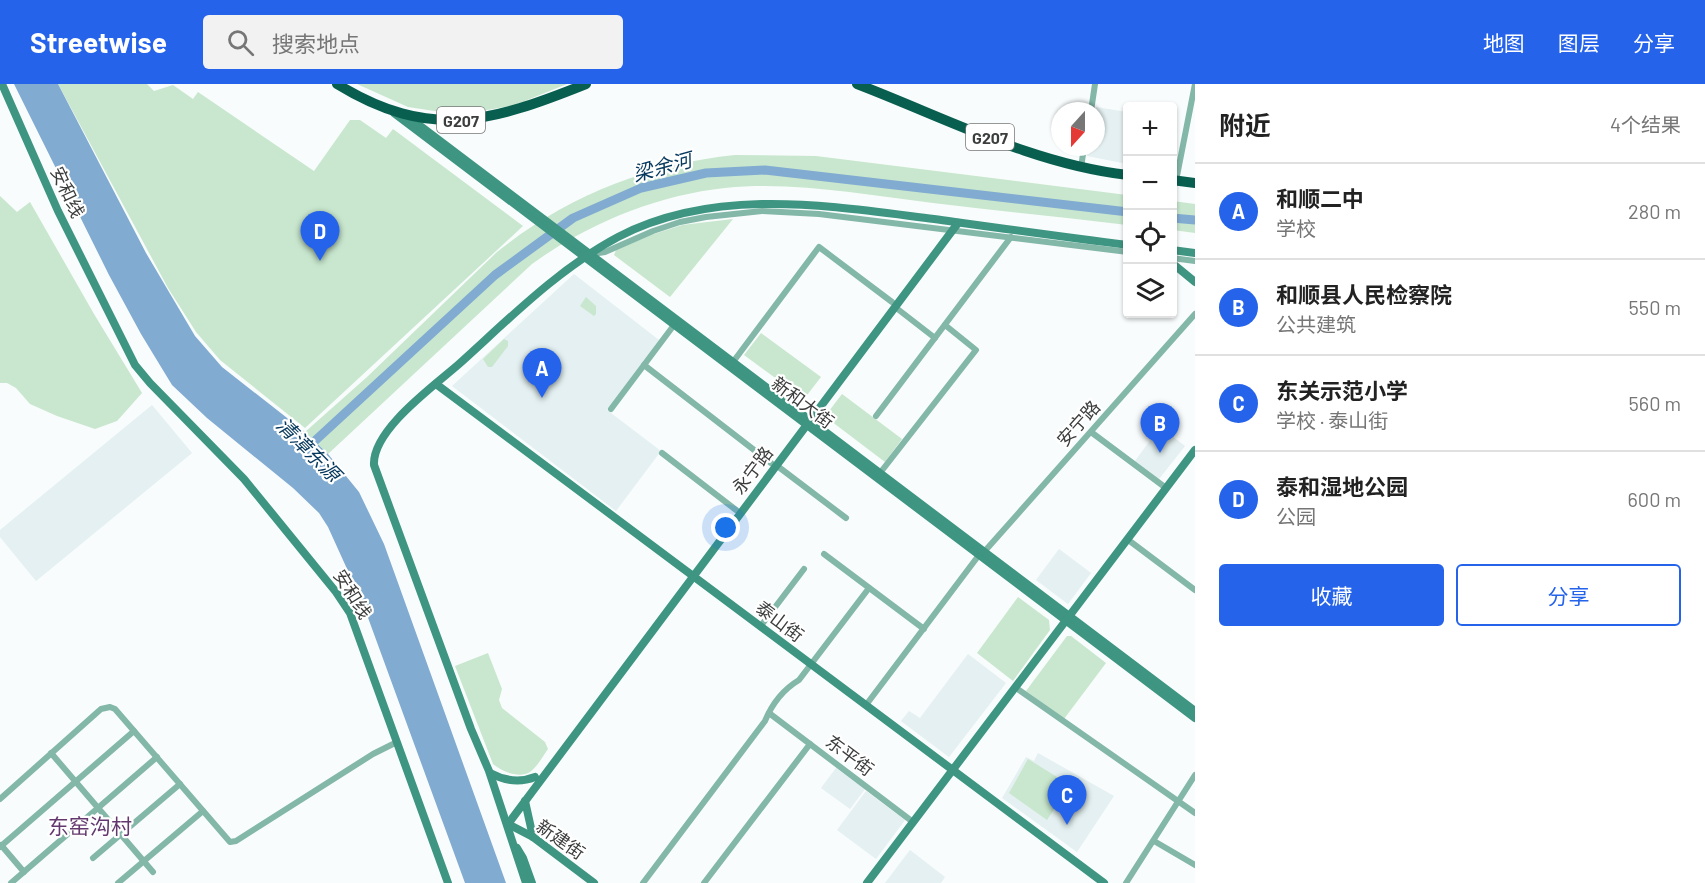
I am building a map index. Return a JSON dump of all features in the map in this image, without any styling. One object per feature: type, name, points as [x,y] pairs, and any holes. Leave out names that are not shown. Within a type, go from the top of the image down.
[{"type":"highway","name":"G207","points":[[337,84],[363,99],[407,116],[458,120],[489,117],[521,109],[586,84]]},
{"type":"highway","name":"G207","points":[[857,84],[1031,154],[1081,168],[1123,174]]},
{"type":"highway","points":[[1177,181],[1195,183]]},
{"type":"main road","name":"安和线","points":[[2,84],[58,211],[130,357],[141,373],[168,402],[233,466],[343,603],[355,626],[448,883]]},
{"type":"main road","name":"安和线","points":[[0,91],[54,213],[127,358],[146,386],[168,402]]},
{"type":"main road","name":"新和大街","points":[[391,111],[538,219]]},
{"type":"main road","name":"新和大街","points":[[407,116],[674,325],[880,473],[982,554]]},
{"type":"main road","points":[[526,883],[490,773],[471,729],[374,465],[375,449],[381,437],[436,384],[513,316],[586,256],[627,233],[702,210],[743,204],[798,205],[952,226],[1123,243]]},
{"type":"main road","name":"永宁路","points":[[506,820],[535,777],[952,226]]},
{"type":"main road","points":[[1177,251],[1195,253]]},
{"type":"main road","name":"新和大街","points":[[586,256],[733,362],[806,421],[1195,718]]},
{"type":"main road","points":[[1177,264],[1195,282]]},
{"type":"main road","name":"泰山街","points":[[436,384],[1104,883]]},
{"type":"main road","points":[[867,883],[1019,690],[1195,450]]},
{"type":"main road","points":[[872,883],[954,771],[1195,457]]},
{"type":"main road","name":"永宁路","points":[[506,820],[525,801],[736,510],[774,464]]},
{"type":"main road","name":"新和大街","points":[[1069,620],[1195,711]]},
{"type":"main road","points":[[490,773],[512,781],[525,781],[535,777]]},
{"type":"main road","points":[[525,801],[533,837]]},
{"type":"main road","name":"新建街","points":[[506,820],[533,837],[594,883]]},
{"type":"main road","points":[[515,846],[523,858],[532,883]]},
{"type":"street","points":[[1092,102],[1095,84]]},
{"type":"street","points":[[1177,167],[1195,84]]},
{"type":"street","points":[[1081,168],[1083,156]]},
{"type":"street","points":[[952,226],[1011,237],[1123,251]]},
{"type":"street","points":[[876,416],[1011,237]]},
{"type":"street","points":[[733,362],[819,247],[935,338]]},
{"type":"street","points":[[1177,260],[1195,261]]},
{"type":"street","name":"安宁路","points":[[866,705],[982,554],[1195,314]]},
{"type":"street","points":[[610,409],[674,325]]},
{"type":"street","points":[[880,473],[976,350],[945,326]]},
{"type":"street","points":[[644,365],[846,518]]},
{"type":"street","points":[[1091,432],[1166,488]]},
{"type":"street","points":[[662,453],[736,510]]},
{"type":"street","points":[[1131,542],[1195,590]]},
{"type":"street","points":[[824,554],[924,629]]},
{"type":"street","points":[[760,627],[804,569]]},
{"type":"street","points":[[643,883],[789,686],[800,680],[869,588]]},
{"type":"street","points":[[1019,690],[1195,813]]},
{"type":"street","points":[[0,799],[106,707],[115,709],[230,842],[236,841],[373,754],[397,742]]},
{"type":"street","name":"东平街","points":[[769,713],[913,822]]},
{"type":"street","points":[[24,872],[1,845],[134,731]]},
{"type":"street","points":[[704,883],[810,744]]},
{"type":"street","points":[[51,753],[153,872]]},
{"type":"street","points":[[11,883],[157,757]]},
{"type":"street","points":[[1126,883],[1195,775]]},
{"type":"street","points":[[93,858],[180,784]]},
{"type":"street","points":[[118,883],[203,811]]},
{"type":"street","points":[[1154,841],[1195,865]]},
{"type":"shaded area","points":[[1105,108],[1123,111],[1123,163],[1087,156],[1105,156]]},
{"type":"shaded area","points":[[574,274],[659,340],[607,410],[661,451],[616,511],[452,386]]},
{"type":"shaded area","points":[[152,405],[192,453],[36,581],[0,537],[0,530]]},
{"type":"shaded area","points":[[1160,427],[1185,446],[1159,479],[1135,461]]},
{"type":"shaded area","points":[[1059,549],[1091,573],[1068,604],[1036,580]]},
{"type":"shaded area","points":[[968,654],[1006,683],[949,757],[901,721],[909,711],[920,718]]},
{"type":"shaded area","points":[[1038,753],[1114,796],[1077,852],[1002,798],[1026,757],[1034,761]]},
{"type":"shaded area","points":[[836,768],[865,789],[850,809],[821,788]]},
{"type":"shaded area","points":[[866,791],[905,820],[876,859],[837,830]]},
{"type":"shaded area","points":[[910,850],[945,877],[941,883],[885,883]]},
{"type":"green space","points":[[58,84],[147,84],[154,91],[173,85],[193,99],[198,92],[314,171],[350,120],[360,120],[386,138],[393,129],[523,226],[305,428],[220,360],[196,332],[168,288]]},
{"type":"green space","points":[[357,84],[567,84],[515,105],[470,113],[408,107]]},
{"type":"green space","points":[[735,155],[816,156],[1123,194],[1123,225],[777,186],[725,188],[674,197],[599,224],[532,264],[328,454],[305,432],[367,377],[497,252],[523,232],[550,215],[608,186],[670,166]]},
{"type":"green space","points":[[0,196],[17,212],[30,202],[142,393],[117,421],[95,429],[30,404],[16,388],[7,383],[0,383]]},
{"type":"green space","points":[[1177,202],[1195,204],[1195,233],[1177,231]]},
{"type":"green space","points":[[733,219],[670,297],[614,255],[616,250],[682,225]]},
{"type":"green space","points":[[586,297],[596,306],[594,316],[580,306]]},
{"type":"green space","points":[[761,333],[821,377],[804,399],[744,355]]},
{"type":"green space","points":[[504,339],[508,341],[508,346],[492,367],[488,367],[483,359]]},
{"type":"green space","points":[[842,394],[902,439],[885,462],[827,418],[826,415]]},
{"type":"green space","points":[[1018,597],[1049,620],[1050,630],[1013,681],[977,653]]},
{"type":"green space","points":[[1067,636],[1071,636],[1106,663],[1064,719],[1026,691]]},
{"type":"green space","points":[[488,653],[502,689],[499,700],[502,708],[545,742],[548,749],[535,767],[526,774],[510,773],[493,764],[455,666]]},
{"type":"green space","points":[[1028,759],[1070,785],[1047,820],[1009,793]]},
{"type":"water","name":"清漳东源","points":[[14,84],[58,84],[146,253],[195,336],[222,367],[305,432],[328,454],[359,492],[384,544],[506,883],[465,883],[363,604],[328,527],[319,513],[293,488],[207,418],[172,385],[109,275]]},
{"type":"waterway","name":"梁余河","points":[[306,449],[495,275],[573,218],[641,188],[706,173],[765,170],[1123,211]]},
{"type":"waterway","name":"梁余河","points":[[1177,218],[1195,220]]},
{"type":"place","name":"泰和湿地公园","points":[[320,261]]},
{"type":"place","name":"和顺二中","points":[[542,398]]},
{"type":"place","name":"和顺县人民检察院","points":[[1160,453]]},
{"type":"place","name":"东关示范小学","points":[[1067,825]]},
{"type":"district","name":"东窑沟村","points":[[90,825]]}]
